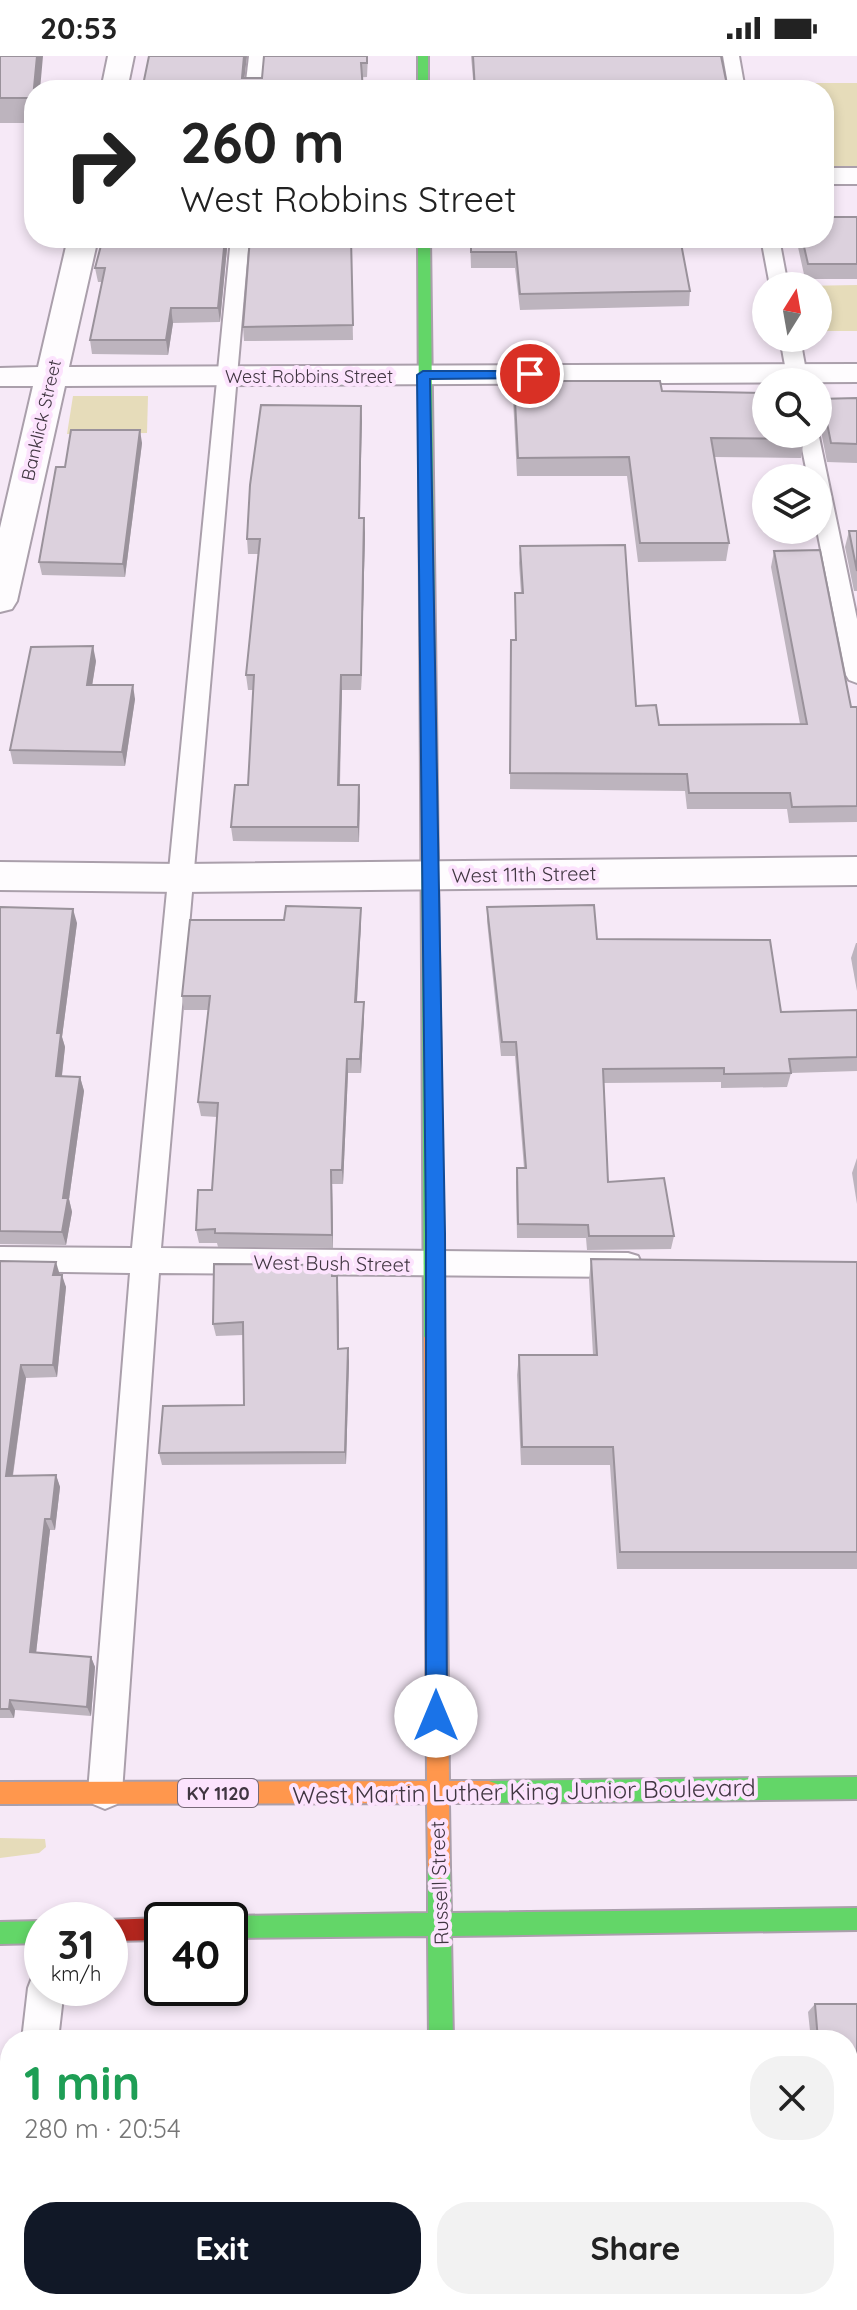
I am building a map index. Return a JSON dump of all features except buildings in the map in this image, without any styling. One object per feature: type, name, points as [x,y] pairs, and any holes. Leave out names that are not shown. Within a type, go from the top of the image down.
[{"type":"street","points":[[116,80],[121,56]]},
{"type":"street","points":[[423,56],[423,80]]},
{"type":"street","points":[[834,176],[857,176]]},
{"type":"street","name":"Banklick Street","points":[[0,601],[81,248]]},
{"type":"street","name":"Russell Street","points":[[424,248],[441,2030]]},
{"type":"street","name":"West Robbins Street","points":[[832,375],[857,373]]},
{"type":"street","name":"West Robbins Street","points":[[0,377],[752,378]]},
{"type":"street","name":"West 11th Street","points":[[0,876],[182,878],[857,871]]},
{"type":"street","name":"West Martin Luther King Junior Boulevard","points":[[0,1793],[437,1793],[857,1788]]},
{"type":"street","points":[[248,1927],[857,1919]]},
{"type":"street","points":[[0,1933],[24,1932]]},
{"type":"lane","points":[[254,80],[257,56]]},
{"type":"lane","points":[[731,56],[735,80]]},
{"type":"lane","points":[[105,1792],[145,1261],[239,248]]},
{"type":"lane","points":[[772,248],[776,272]]},
{"type":"lane","points":[[831,544],[857,675]]},
{"type":"lane","name":"West Bush Street","points":[[0,1259],[654,1265]]},
{"type":"lane","points":[[41,2030],[44,2006]]},
{"type":"shaded area","points":[[834,83],[857,83],[857,176],[834,176]]},
{"type":"shaded area","points":[[832,285],[857,285],[857,331],[832,331]]},
{"type":"shaded area","points":[[73,396],[148,396],[147,433],[67,434]]},
{"type":"shaded area","points":[[0,1838],[45,1839],[46,1847],[39,1853],[0,1858]]},
{"type":"traffic: fast","points":[[423,56],[423,80]]},
{"type":"traffic: fast","points":[[424,248],[434,1338]]},
{"type":"traffic: fast","points":[[489,1792],[857,1788]]},
{"type":"traffic: fast","points":[[439,1868],[441,2030]]},
{"type":"traffic: fast","points":[[248,1927],[857,1919]]},
{"type":"traffic: fast","points":[[0,1933],[24,1932]]},
{"type":"traffic: slow","points":[[434,1338],[439,1868]]},
{"type":"traffic: slow","points":[[0,1793],[489,1792]]},
{"type":"traffic: jam","points":[[128,1930],[144,1929]]},
{"type":"route","points":[[436,1716],[431,813],[423,375],[530,374]]}]
